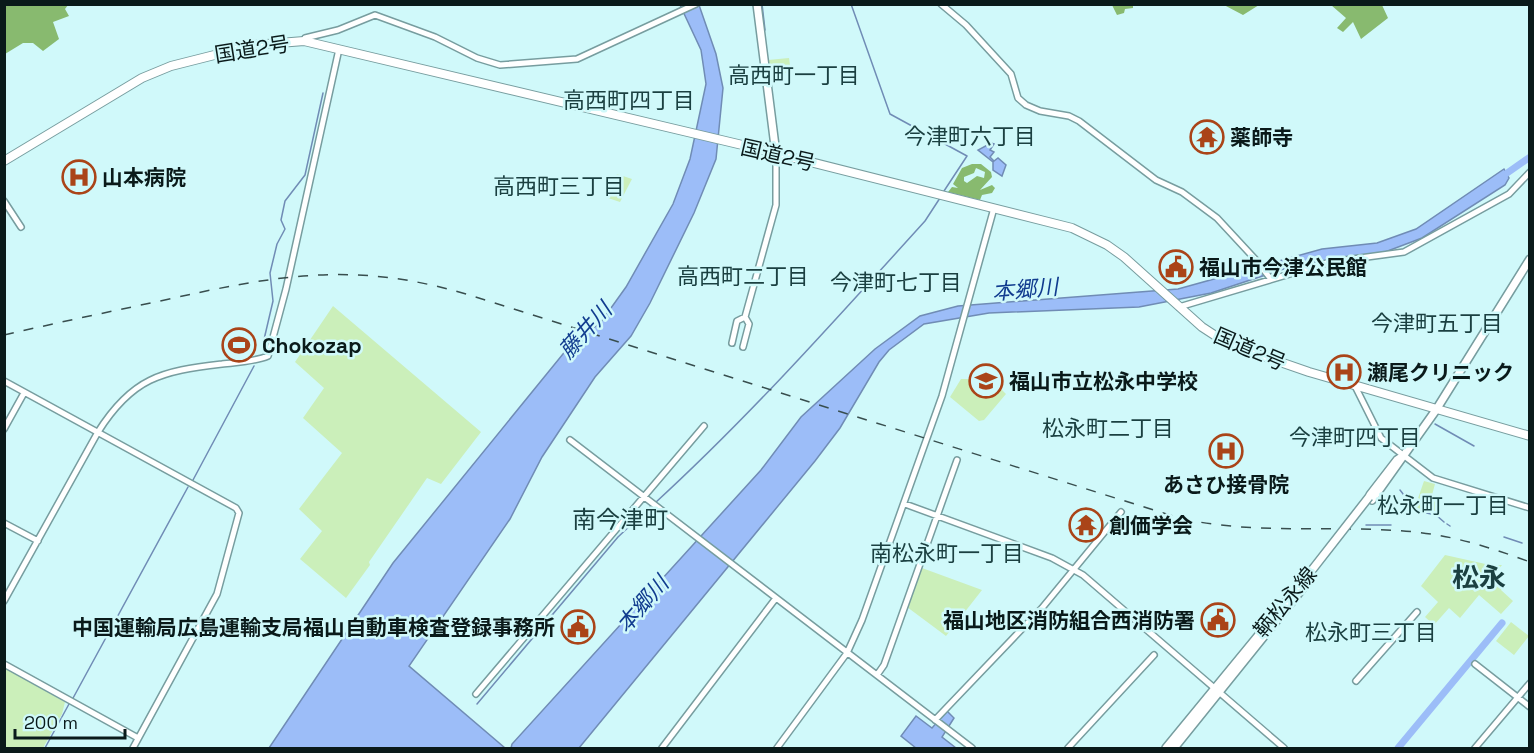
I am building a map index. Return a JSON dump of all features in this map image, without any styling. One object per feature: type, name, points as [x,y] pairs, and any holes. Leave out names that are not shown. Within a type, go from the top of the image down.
[{"type":"highway","name":"国道2号","points":[[4,161],[142,78],[171,66],[254,45],[304,41],[776,154],[1072,228],[1091,236],[1124,257],[1202,327],[1228,344],[1355,386],[1530,436]]},
{"type":"main road","points":[[757,4],[776,154]]},
{"type":"main road","name":"鞆松永線","points":[[1166,748],[1314,571],[1371,498],[1396,460],[1403,456],[1436,410],[1530,259]]},
{"type":"main road","name":"鞆松永線","points":[[1174,748],[1216,691]]},
{"type":"street","points":[[304,41],[304,38],[338,30],[375,15],[435,37],[477,58],[500,65],[572,60],[696,4]]},
{"type":"street","points":[[941,4],[966,25],[1011,74],[1018,98],[1026,105],[1040,111],[1069,116],[1079,121],[1166,186],[1182,192],[1199,204],[1225,226],[1270,278]]},
{"type":"street","points":[[4,601],[98,432],[122,399],[147,380],[181,368],[268,356],[286,289],[339,49]]},
{"type":"street","points":[[732,343],[737,321],[745,317],[776,205],[776,154]]},
{"type":"street","points":[[1178,306],[1270,278],[1347,259],[1404,252],[1509,194],[1530,172]]},
{"type":"street","points":[[4,201],[21,227]]},
{"type":"street","points":[[777,748],[847,652],[862,621],[936,417],[994,208]]},
{"type":"street","points":[[743,347],[750,324],[745,317]]},
{"type":"street","points":[[4,381],[236,508],[239,513],[218,594],[133,748]]},
{"type":"street","points":[[1355,386],[1382,438],[1403,456],[1441,482],[1530,508]]},
{"type":"street","points":[[4,429],[24,393]]},
{"type":"street","points":[[476,694],[704,426]]},
{"type":"street","points":[[570,440],[972,748]]},
{"type":"street","points":[[877,675],[884,665],[957,460]]},
{"type":"street","points":[[905,504],[1052,558],[1073,570],[1284,748]]},
{"type":"street","points":[[936,721],[1042,608],[1121,512]]},
{"type":"street","points":[[4,523],[38,541]]},
{"type":"street","points":[[662,748],[776,598]]},
{"type":"street","points":[[1356,681],[1417,612]]},
{"type":"street","points":[[1068,748],[1154,655]]},
{"type":"street","points":[[4,664],[138,738]]},
{"type":"street","points":[[1475,664],[1530,707]]},
{"type":"street","points":[[1475,748],[1530,683]]},
{"type":"green space","points":[[5,4],[68,5],[65,9],[69,16],[53,22],[59,39],[43,51],[33,43],[23,43],[5,54]]},
{"type":"green space","points":[[1112,4],[1133,5],[1133,8],[1125,9],[1124,13],[1117,15]]},
{"type":"green space","points":[[1224,4],[1259,5],[1243,15]]},
{"type":"green space","points":[[1331,5],[1382,5],[1388,18],[1361,39],[1353,22],[1343,32],[1337,28],[1346,18]]},
{"type":"green space","points":[[789,58],[791,72],[774,74],[772,64],[768,64],[768,60]]},
{"type":"green space","points":[[972,164],[981,164],[991,172],[992,177],[980,190],[992,185],[995,188],[992,193],[982,195],[980,200],[948,192],[952,187],[958,188],[953,184],[962,168]],"holes":[[[976,168],[985,172],[984,178],[977,176],[967,183],[964,181],[964,177],[974,173]]]},
{"type":"green space","points":[[617,174],[632,179],[620,202],[605,197]]},
{"type":"green space","points":[[333,306],[481,432],[441,484],[427,478],[346,598],[300,559],[322,531],[299,509],[342,453],[303,418],[324,388],[295,362]]},
{"type":"green space","points":[[978,366],[1006,394],[984,420],[979,421],[950,397],[961,379],[974,379]]},
{"type":"green space","points":[[1424,481],[1435,484],[1432,495],[1441,498],[1436,514],[1415,507]]},
{"type":"green space","points":[[1445,555],[1490,565],[1502,565],[1493,576],[1503,586],[1501,590],[1513,601],[1501,614],[1479,595],[1460,618],[1449,608],[1434,625],[1425,617],[1438,602],[1421,586]]},
{"type":"green space","points":[[922,568],[982,590],[946,636],[907,607]]},
{"type":"green space","points":[[1511,622],[1529,636],[1514,655],[1496,641]]},
{"type":"green space","points":[[5,668],[65,702],[62,714],[43,748],[5,748]]},
{"type":"water","points":[[680,5],[699,5],[716,54],[723,88],[716,159],[694,213],[650,303],[631,336],[595,377],[542,457],[510,519],[409,666],[505,748],[269,748],[393,563],[567,349],[601,322],[626,287],[673,204],[690,159],[706,84],[701,50]]},
{"type":"water","points":[[991,143],[994,144],[990,150],[994,152],[990,157],[994,161],[998,158],[1006,165],[1002,176],[993,170],[993,162],[978,150]]},
{"type":"water","points":[[1504,169],[1509,178],[1505,185],[1422,238],[1385,252],[1296,265],[1211,293],[1139,307],[989,313],[924,324],[889,350],[879,362],[840,428],[815,461],[579,748],[511,748],[512,744],[761,470],[801,417],[875,349],[920,316],[958,306],[1178,289],[1322,249],[1377,243],[1416,229]]},
{"type":"water","points":[[947,711],[954,718],[942,737],[956,748],[916,748],[901,736],[916,716],[932,728]]},
{"type":"waterway","points":[[762,4],[765,30]]},
{"type":"waterway","points":[[851,4],[890,114],[967,156],[944,191]]},
{"type":"waterway","points":[[262,348],[273,301],[270,273],[277,244],[285,229],[281,220],[285,201],[305,175],[323,93]]},
{"type":"waterway","name":"本郷川","points":[[1500,178],[1530,157]]},
{"type":"waterway","points":[[655,503],[691,470],[793,365],[925,221],[940,198]]},
{"type":"waterway","points":[[193,480],[254,366]]},
{"type":"waterway","points":[[1435,424],[1474,446]]},
{"type":"waterway","points":[[72,700],[188,487]]},
{"type":"waterway","points":[[1400,490],[1407,499]]},
{"type":"waterway","points":[[477,704],[618,537],[651,506]]},
{"type":"waterway","points":[[1422,512],[1436,515],[1444,522]]},
{"type":"waterway","points":[[1366,525],[1391,525]]},
{"type":"waterway","points":[[1504,537],[1522,543]]},
{"type":"waterway","points":[[1398,748],[1502,623]]},
{"type":"waterway","points":[[45,748],[69,704]]},
{"type":"railway","points":[[4,335],[201,292],[276,279],[312,275],[386,277],[466,294],[1179,518],[1238,527],[1415,532],[1473,543],[1530,562]]},
{"type":"place","name":"薬師寺","points":[[1207,137]]},
{"type":"place","name":"山本病院","points":[[79,177]]},
{"type":"place","name":"福山市今津公民館","points":[[1176,267]]},
{"type":"place","name":"Chokozap","points":[[239,345]]},
{"type":"place","name":"瀬尾クリニック","points":[[1344,372]]},
{"type":"place","name":"福山市立松永中学校","points":[[986,381]]},
{"type":"place","name":"あさひ接骨院","points":[[1226,451]]},
{"type":"place","name":"創価学会","points":[[1086,525]]},
{"type":"place","name":"福山地区消防組合西消防署","points":[[1218,620]]},
{"type":"place","name":"中国運輸局広島運輸支局福山自動車検査登録事務所","points":[[578,627]]},
{"type":"district","name":"高西町一丁目","points":[[794,75]]},
{"type":"district","name":"高西町四丁目","points":[[629,100]]},
{"type":"district","name":"今津町六丁目","points":[[970,136]]},
{"type":"district","name":"高西町三丁目","points":[[559,186]]},
{"type":"district","name":"高西町二丁目","points":[[743,276]]},
{"type":"district","name":"今津町七丁目","points":[[896,282]]},
{"type":"district","name":"今津町五丁目","points":[[1437,323]]},
{"type":"district","name":"松永町二丁目","points":[[1108,428]]},
{"type":"district","name":"今津町四丁目","points":[[1355,437]]},
{"type":"district","name":"松永町一丁目","points":[[1443,505]]},
{"type":"district","name":"南今津町","points":[[620,519]]},
{"type":"district","name":"南松永町一丁目","points":[[947,553]]},
{"type":"district","name":"松永","points":[[1479,577]]},
{"type":"district","name":"松永町三丁目","points":[[1371,632]]},
{"type":"water label","name":"藤井川","points":[[585,330]]}]
